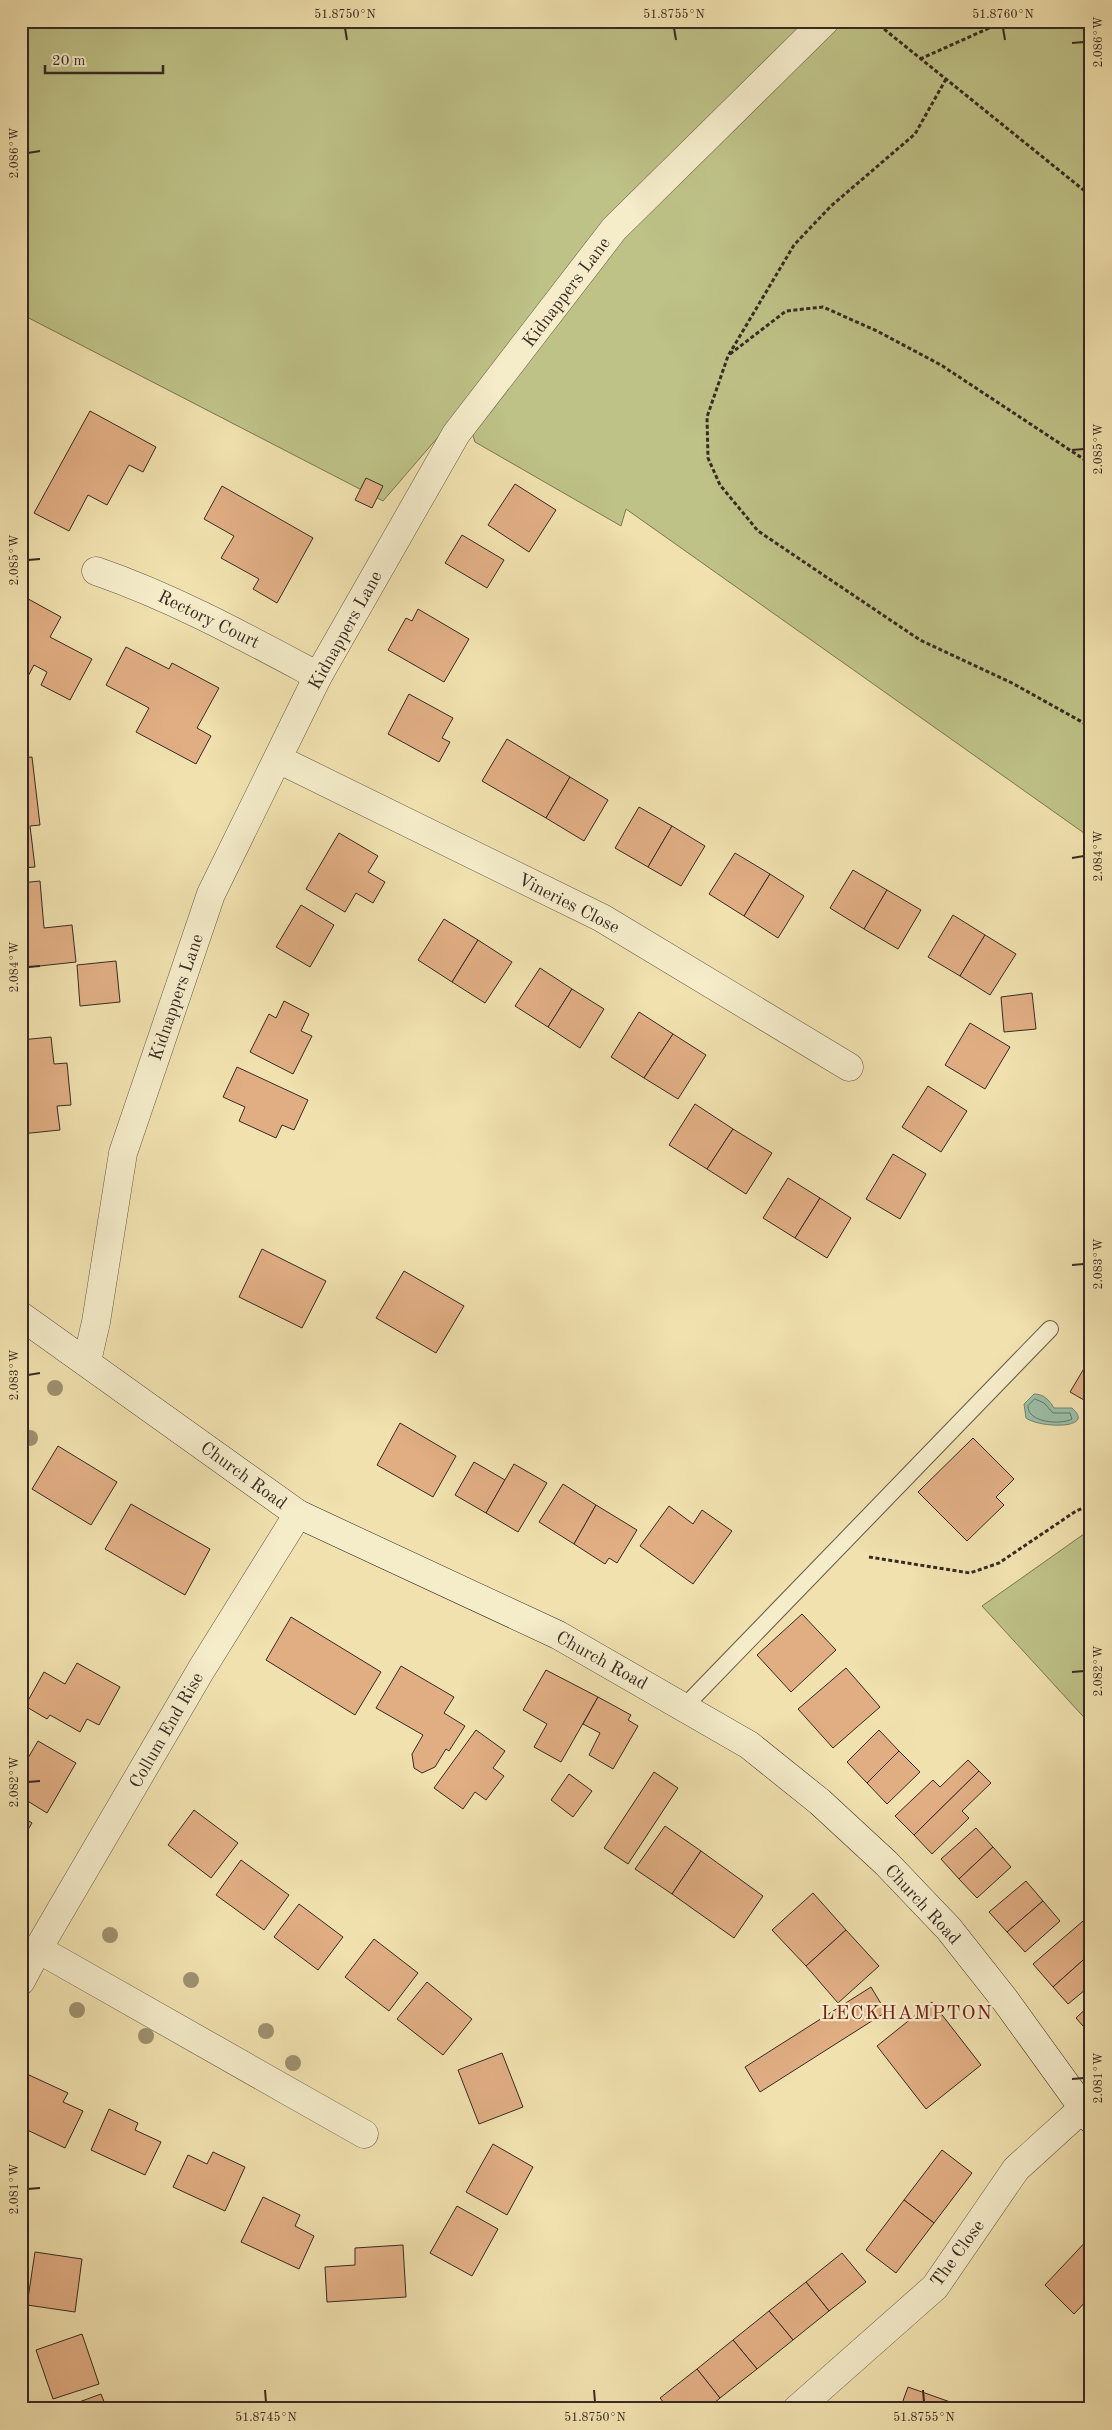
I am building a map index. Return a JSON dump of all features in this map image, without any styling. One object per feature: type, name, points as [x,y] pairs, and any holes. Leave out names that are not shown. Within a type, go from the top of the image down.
[{"type":"street","name":"Kidnappers Lane","points":[[87,1361],[96,1322],[123,1153],[211,894],[318,676],[456,434],[608,237],[825,21]]},
{"type":"street","name":"Rectory Court","points":[[96,571],[144,588],[208,617],[318,676]]},
{"type":"street","name":"Vineries Close","points":[[278,758],[602,918],[849,1067]]},
{"type":"street","name":"Church Road","points":[[21,1316],[87,1361],[298,1514],[558,1634],[750,1745],[820,1802],[886,1864],[948,1929],[983,1972],[1087,2113]]},
{"type":"street","name":"Collum End Rise","points":[[21,1981],[196,1679],[298,1514]]},
{"type":"street","points":[[38,1949],[364,2134]]},
{"type":"street","name":"The Close","points":[[797,2409],[935,2287],[1016,2169],[1087,2113]]},
{"type":"lane","points":[[684,1707],[1050,1329]]},
{"type":"path","points":[[874,21],[1091,196]]},
{"type":"path","points":[[920,58],[1005,21]]},
{"type":"path","points":[[946,80],[915,134],[831,206],[794,244],[728,356],[707,417],[708,458],[720,485],[758,531],[920,640],[1012,683],[1091,727]]},
{"type":"path","points":[[728,356],[786,311],[823,307],[877,331],[941,365],[1091,464]]},
{"type":"path","points":[[836,1551],[970,1573],[999,1563],[1076,1511],[1091,1505]]},
{"type":"green space","points":[[21,21],[1091,21],[1091,838],[626,509],[621,526],[475,442],[464,407],[383,501],[21,314]]},
{"type":"green space","points":[[1091,1529],[1091,1725],[982,1606]]},
{"type":"water","points":[[1034,1394],[1046,1398],[1054,1408],[1072,1408],[1078,1415],[1077,1420],[1063,1425],[1053,1425],[1042,1424],[1026,1418],[1024,1404]]},
{"type":"building","points":[[90,411],[156,447],[143,472],[129,465],[107,505],[88,495],[69,531],[34,513]]},
{"type":"building","points":[[366,478],[383,486],[372,508],[355,500]]},
{"type":"building","points":[[515,484],[556,510],[529,552],[488,525]]},
{"type":"building","points":[[222,486],[313,538],[277,603],[253,589],[259,579],[221,558],[234,536],[204,519]]},
{"type":"building","points":[[462,535],[504,560],[487,588],[445,563]]},
{"type":"building","points":[[21,595],[61,617],[50,637],[92,659],[70,700],[41,685],[47,672],[34,665],[26,680],[21,678]]},
{"type":"building","points":[[418,609],[469,639],[444,682],[388,650],[406,618],[412,621]]},
{"type":"building","points":[[126,647],[169,669],[172,663],[219,688],[197,728],[211,736],[196,764],[136,732],[149,708],[106,685]]},
{"type":"building","points":[[409,694],[453,718],[442,738],[450,742],[439,762],[388,734]]},
{"type":"building","points":[[507,739],[570,777],[546,818],[482,781]]},
{"type":"building","points":[[32,757],[40,825],[30,826],[35,867],[21,868],[21,758]]},
{"type":"building","points":[[570,777],[608,800],[584,841],[546,818]]},
{"type":"building","points":[[639,807],[672,826],[648,867],[615,848]]},
{"type":"building","points":[[672,826],[705,846],[681,886],[648,867]]},
{"type":"building","points":[[339,833],[378,856],[368,872],[385,882],[373,903],[356,893],[345,912],[306,889]]},
{"type":"building","points":[[735,853],[770,874],[744,916],[709,894]]},
{"type":"building","points":[[853,870],[887,890],[864,929],[830,908]]},
{"type":"building","points":[[770,874],[804,896],[778,938],[744,916]]},
{"type":"building","points":[[40,881],[44,928],[72,925],[76,962],[21,968],[21,883]]},
{"type":"building","points":[[887,890],[921,910],[898,949],[864,929]]},
{"type":"building","points":[[301,905],[334,925],[310,967],[276,947]]},
{"type":"building","points":[[953,915],[985,935],[960,976],[928,957]]},
{"type":"building","points":[[444,919],[478,940],[452,982],[418,960]]},
{"type":"building","points":[[985,935],[1016,954],[990,995],[960,976]]},
{"type":"building","points":[[478,940],[512,962],[485,1003],[452,982]]},
{"type":"building","points":[[116,961],[120,1002],[80,1006],[77,965]]},
{"type":"building","points":[[540,968],[572,989],[548,1027],[515,1006]]},
{"type":"building","points":[[572,989],[604,1009],[580,1048],[548,1027]]},
{"type":"building","points":[[1032,993],[1036,1029],[1004,1032],[1001,997]]},
{"type":"building","points":[[284,1001],[309,1014],[301,1031],[312,1036],[293,1074],[250,1052],[269,1014],[276,1018]]},
{"type":"building","points":[[639,1012],[673,1034],[644,1078],[611,1057]]},
{"type":"building","points":[[970,1023],[1010,1047],[985,1089],[945,1065]]},
{"type":"building","points":[[673,1034],[706,1055],[678,1099],[644,1078]]},
{"type":"building","points":[[51,1037],[54,1064],[67,1063],[71,1105],[57,1106],[60,1130],[21,1134],[21,1040]]},
{"type":"building","points":[[237,1067],[308,1100],[294,1130],[282,1125],[276,1138],[239,1121],[245,1107],[223,1097]]},
{"type":"building","points":[[928,1086],[967,1111],[941,1152],[902,1127]]},
{"type":"building","points":[[695,1104],[733,1129],[707,1169],[669,1145]]},
{"type":"building","points":[[733,1129],[772,1153],[746,1194],[707,1169]]},
{"type":"building","points":[[893,1154],[926,1174],[900,1219],[866,1199]]},
{"type":"building","points":[[788,1178],[820,1198],[795,1238],[763,1218]]},
{"type":"building","points":[[820,1198],[851,1218],[827,1258],[795,1238]]},
{"type":"building","points":[[262,1249],[326,1281],[302,1328],[239,1297]]},
{"type":"building","points":[[404,1271],[464,1306],[436,1353],[376,1318]]},
{"type":"building","points":[[1089,1360],[1091,1362],[1091,1404],[1070,1392]]},
{"type":"building","points":[[400,1423],[456,1456],[433,1497],[377,1465]]},
{"type":"building","points":[[973,1438],[1014,1479],[996,1497],[1004,1505],[967,1541],[918,1492]]},
{"type":"building","points":[[58,1446],[117,1482],[91,1525],[32,1489]]},
{"type":"building","points":[[474,1462],[505,1480],[486,1513],[455,1495]]},
{"type":"building","points":[[514,1464],[547,1483],[518,1532],[486,1513]]},
{"type":"building","points":[[563,1484],[596,1505],[574,1544],[539,1522]]},
{"type":"building","points":[[131,1504],[210,1549],[185,1595],[105,1549]]},
{"type":"building","points":[[596,1505],[637,1530],[617,1563],[609,1558],[605,1564],[574,1544]]},
{"type":"building","points":[[669,1506],[693,1524],[702,1510],[732,1531],[693,1584],[640,1546]]},
{"type":"building","points":[[802,1614],[836,1650],[791,1692],[757,1655]]},
{"type":"building","points":[[291,1617],[381,1672],[355,1715],[266,1660]]},
{"type":"building","points":[[77,1663],[120,1687],[99,1725],[87,1719],[80,1732],[50,1715],[47,1719],[25,1706],[44,1672],[65,1684]]},
{"type":"building","points":[[401,1666],[454,1697],[444,1713],[465,1726],[449,1751],[446,1749],[435,1767],[422,1773],[414,1768],[412,1754],[423,1735],[376,1708]]},
{"type":"building","points":[[846,1668],[880,1707],[833,1748],[798,1709]]},
{"type":"building","points":[[546,1670],[598,1697],[561,1762],[534,1747],[547,1724],[523,1710]]},
{"type":"building","points":[[598,1697],[631,1715],[628,1720],[638,1726],[613,1769],[589,1755],[600,1733],[583,1724]]},
{"type":"building","points":[[476,1730],[505,1751],[493,1768],[504,1776],[486,1800],[475,1792],[463,1809],[434,1788]]},
{"type":"building","points":[[879,1730],[899,1751],[867,1783],[847,1762]]},
{"type":"building","points":[[38,1741],[76,1763],[47,1813],[21,1797],[21,1770]]},
{"type":"building","points":[[899,1751],[920,1772],[887,1804],[867,1783]]},
{"type":"building","points":[[968,1760],[979,1771],[914,1835],[895,1816],[933,1780],[940,1787]]},
{"type":"building","points":[[979,1771],[991,1783],[962,1811],[969,1818],[932,1854],[914,1835]]},
{"type":"building","points":[[654,1772],[678,1788],[628,1864],[604,1848]]},
{"type":"building","points":[[569,1774],[592,1791],[573,1817],[551,1800]]},
{"type":"building","points":[[194,1810],[238,1843],[211,1878],[168,1845]]},
{"type":"building","points":[[21,1816],[32,1823],[21,1841]]},
{"type":"building","points":[[665,1826],[701,1851],[672,1894],[635,1869]]},
{"type":"building","points":[[976,1828],[993,1847],[959,1879],[941,1859]]},
{"type":"building","points":[[993,1847],[1011,1867],[977,1898],[959,1879]]},
{"type":"building","points":[[701,1851],[763,1896],[734,1938],[672,1894]]},
{"type":"building","points":[[241,1860],[289,1895],[264,1930],[216,1895]]},
{"type":"building","points":[[1026,1881],[1043,1901],[1007,1932],[989,1912]]},
{"type":"building","points":[[813,1893],[846,1930],[806,1966],[772,1930]]},
{"type":"building","points":[[1043,1901],[1060,1921],[1025,1952],[1007,1932]]},
{"type":"building","points":[[299,1904],[343,1937],[318,1970],[274,1937]]},
{"type":"building","points":[[1090,1915],[1091,1953],[1053,1987],[1033,1964]]},
{"type":"building","points":[[846,1930],[879,1966],[838,2003],[806,1966]]},
{"type":"building","points":[[374,1939],[418,1973],[389,2011],[345,1977]]},
{"type":"building","points":[[1091,1953],[1091,1985],[1068,2004],[1053,1987]]},
{"type":"building","points":[[427,1982],[472,2019],[443,2055],[397,2019]]},
{"type":"building","points":[[871,1987],[886,2012],[760,2092],[745,2067]]},
{"type":"building","points":[[932,2002],[981,2065],[926,2109],[877,2046]]},
{"type":"building","points":[[1091,2004],[1091,2035],[1076,2018]]},
{"type":"building","points":[[502,2053],[523,2107],[479,2124],[458,2070]]},
{"type":"building","points":[[29,2075],[68,2093],[63,2102],[83,2111],[65,2148],[21,2127],[21,2092]]},
{"type":"building","points":[[109,2109],[138,2123],[135,2130],[161,2142],[145,2175],[91,2150]]},
{"type":"building","points":[[493,2144],[533,2167],[507,2215],[466,2192]]},
{"type":"building","points":[[942,2150],[972,2173],[934,2223],[904,2200]]},
{"type":"building","points":[[213,2152],[245,2167],[225,2211],[173,2187],[188,2155],[207,2164]]},
{"type":"building","points":[[263,2197],[300,2215],[295,2226],[314,2236],[299,2269],[241,2242]]},
{"type":"building","points":[[904,2200],[934,2223],[896,2273],[866,2250]]},
{"type":"building","points":[[457,2206],[498,2229],[472,2276],[430,2253]]},
{"type":"building","points":[[1091,2236],[1091,2296],[1074,2314],[1045,2285]]},
{"type":"building","points":[[403,2245],[406,2297],[327,2302],[325,2267],[355,2265],[355,2248]]},
{"type":"building","points":[[35,2252],[82,2259],[75,2312],[27,2305]]},
{"type":"building","points":[[842,2253],[866,2282],[829,2311],[806,2282]]},
{"type":"building","points":[[806,2282],[829,2311],[793,2340],[769,2311]]},
{"type":"building","points":[[769,2311],[793,2340],[757,2369],[733,2340]]},
{"type":"building","points":[[82,2334],[99,2384],[53,2399],[36,2350]]},
{"type":"building","points":[[733,2340],[757,2369],[720,2398],[697,2369]]},
{"type":"building","points":[[697,2369],[720,2398],[707,2409],[669,2409],[660,2398]]},
{"type":"building","points":[[908,2387],[953,2403],[951,2409],[900,2409]]},
{"type":"building","points":[[101,2394],[107,2409],[60,2409]]},
{"type":"district","name":"LECKHAMPTON","points":[[907,2012]]}]
